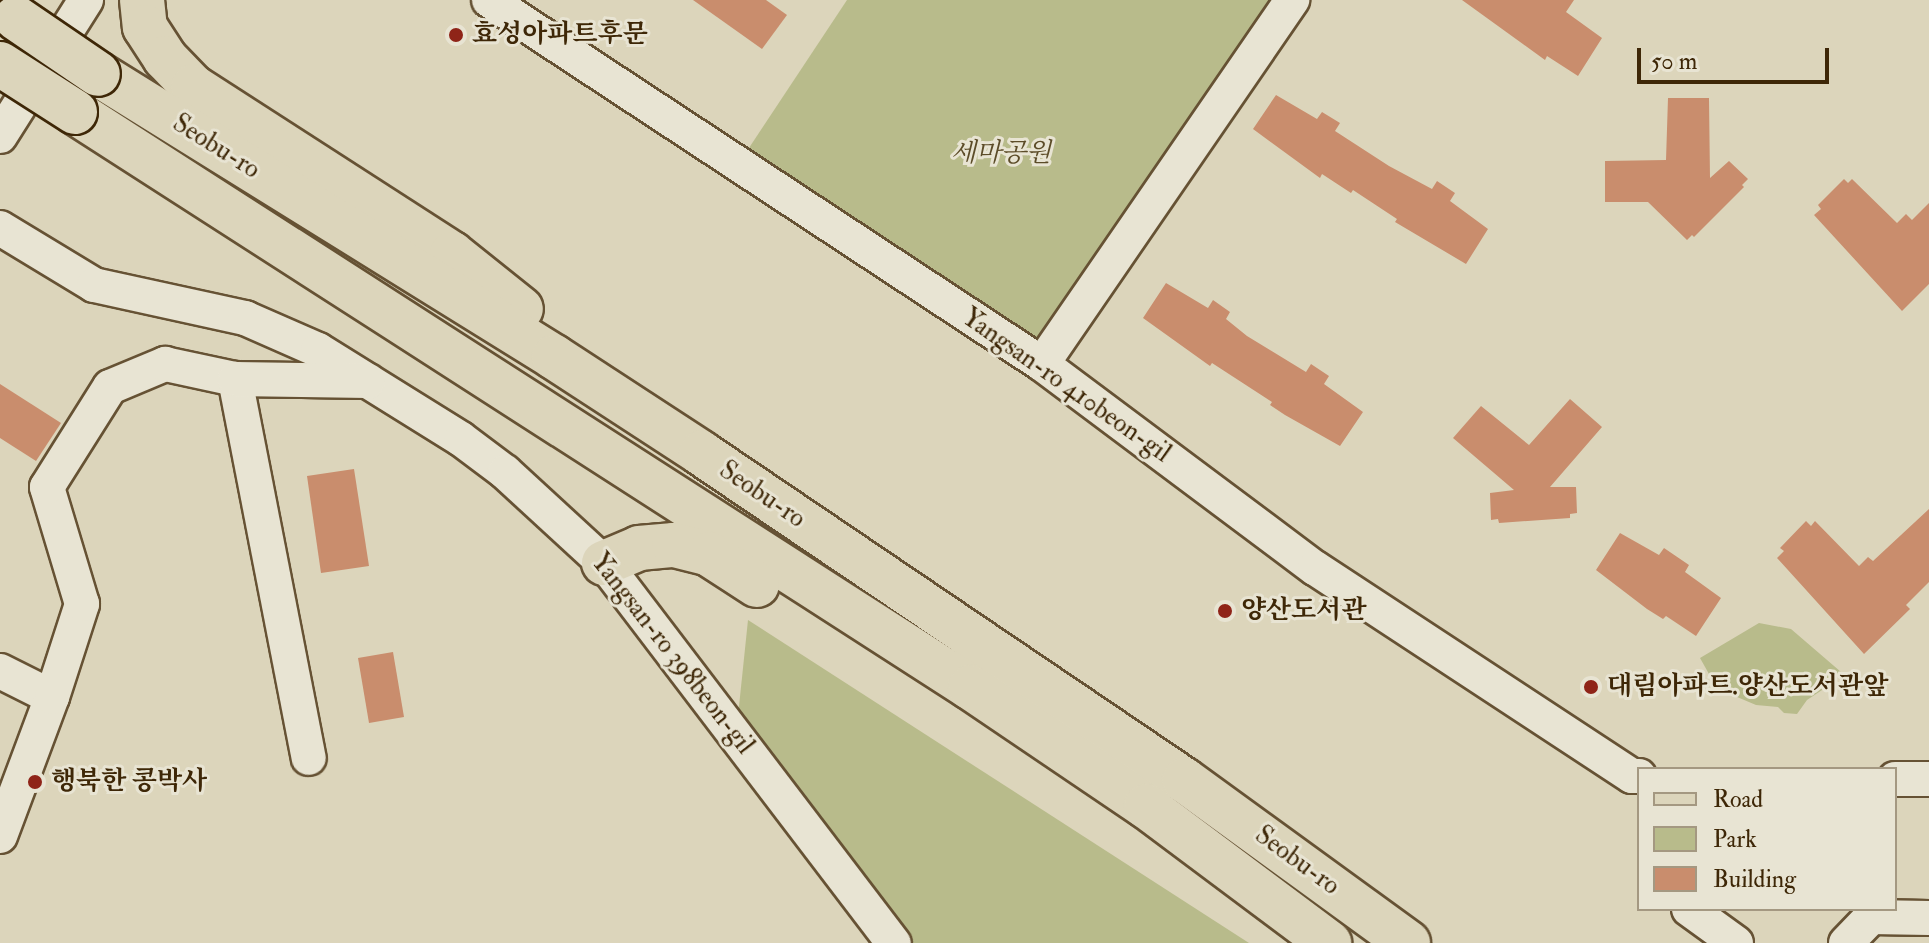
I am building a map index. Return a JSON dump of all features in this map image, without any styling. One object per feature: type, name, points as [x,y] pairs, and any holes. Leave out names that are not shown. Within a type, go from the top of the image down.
[{"type":"main road","points":[[142,0],[145,27],[165,58],[193,87],[452,254],[701,453]]},
{"type":"main road","name":"Seobu-ro","points":[[8,13],[98,74],[554,357],[701,453],[1184,780],[1408,943]]},
{"type":"main road","name":"Seobu-ro","points":[[0,64],[970,687],[1146,806],[1329,943]]},
{"type":"main road","points":[[604,563],[639,548],[674,545],[709,554],[878,661],[970,687]]},
{"type":"street","points":[[0,136],[86,0]]},
{"type":"street","name":"Yangsan-ro 410beon-gil","points":[[489,0],[1042,364],[1315,568],[1637,782]]},
{"type":"street","points":[[1042,364],[1292,0]]},
{"type":"street","name":"Yangsan-ro 398beon-gil","points":[[0,228],[94,285],[245,318],[318,350],[461,439],[505,472],[604,563],[894,943]]},
{"type":"street","points":[[0,836],[52,697],[82,604],[47,487],[110,387],[165,364],[235,379],[368,381]]},
{"type":"street","points":[[235,379],[309,758]]},
{"type":"street","points":[[0,671],[52,697]]},
{"type":"street","points":[[1897,779],[1929,779]]},
{"type":"street","points":[[1692,911],[1736,943]]},
{"type":"street","points":[[1846,943],[1871,917],[1929,918]]},
{"type":"green space","name":"세마공원","points":[[847,0],[1296,0],[1042,364],[737,166]]},
{"type":"green space","points":[[748,620],[1249,943],[894,943],[736,735]]},
{"type":"green space","points":[[1759,623],[1791,629],[1841,672],[1828,686],[1807,700],[1797,714],[1784,713],[1778,707],[1756,705],[1730,694],[1709,674],[1700,658]]},
{"type":"building","points":[[693,0],[766,0],[787,15],[762,49]]},
{"type":"building","points":[[1462,0],[1574,0],[1566,12],[1602,38],[1578,76],[1547,56],[1545,60]]},
{"type":"building","points":[[1276,95],[1317,119],[1322,112],[1340,123],[1335,131],[1389,166],[1432,189],[1437,181],[1455,193],[1450,201],[1488,229],[1466,264],[1395,222],[1397,219],[1353,190],[1351,193],[1322,174],[1320,178],[1253,129]]},
{"type":"building","points":[[1668,98],[1709,98],[1710,178],[1729,161],[1748,179],[1742,185],[1744,187],[1694,237],[1692,235],[1687,240],[1648,202],[1605,202],[1605,161],[1666,160]]},
{"type":"building","points":[[1844,179],[1848,183],[1852,179],[1897,223],[1906,214],[1912,220],[1929,203],[1929,284],[1902,311],[1814,215],[1821,209],[1818,205]]},
{"type":"building","points":[[1166,283],[1208,308],[1213,300],[1230,312],[1226,319],[1247,336],[1306,372],[1311,364],[1329,376],[1324,384],[1363,412],[1340,446],[1285,415],[1270,405],[1272,402],[1212,363],[1210,366],[1143,318]]},
{"type":"building","points":[[0,384],[61,423],[36,461],[0,438]]},
{"type":"building","points":[[1570,399],[1602,427],[1550,487],[1576,487],[1577,513],[1570,514],[1570,518],[1499,523],[1498,519],[1491,520],[1490,493],[1514,490],[1453,438],[1481,406],[1529,445]]},
{"type":"building","points":[[354,469],[369,566],[321,573],[307,476]]},
{"type":"building","points":[[1929,509],[1929,582],[1906,605],[1910,609],[1864,654],[1777,558],[1784,551],[1780,548],[1806,521],[1811,526],[1815,521],[1859,566],[1868,557],[1873,561]]},
{"type":"building","points":[[1620,533],[1659,555],[1664,548],[1689,565],[1685,572],[1721,598],[1696,636],[1666,616],[1663,619],[1647,609],[1596,570]]},
{"type":"building","points":[[393,652],[404,717],[369,723],[358,658]]},
{"type":"place","name":"효성아파트후문","points":[[456,35]]},
{"type":"place","name":"양산도서관","points":[[1225,611]]},
{"type":"place","name":"대림아파트.양산도서관앞","points":[[1591,687]]},
{"type":"place","name":"행북한 콩박사","points":[[35,782]]}]
